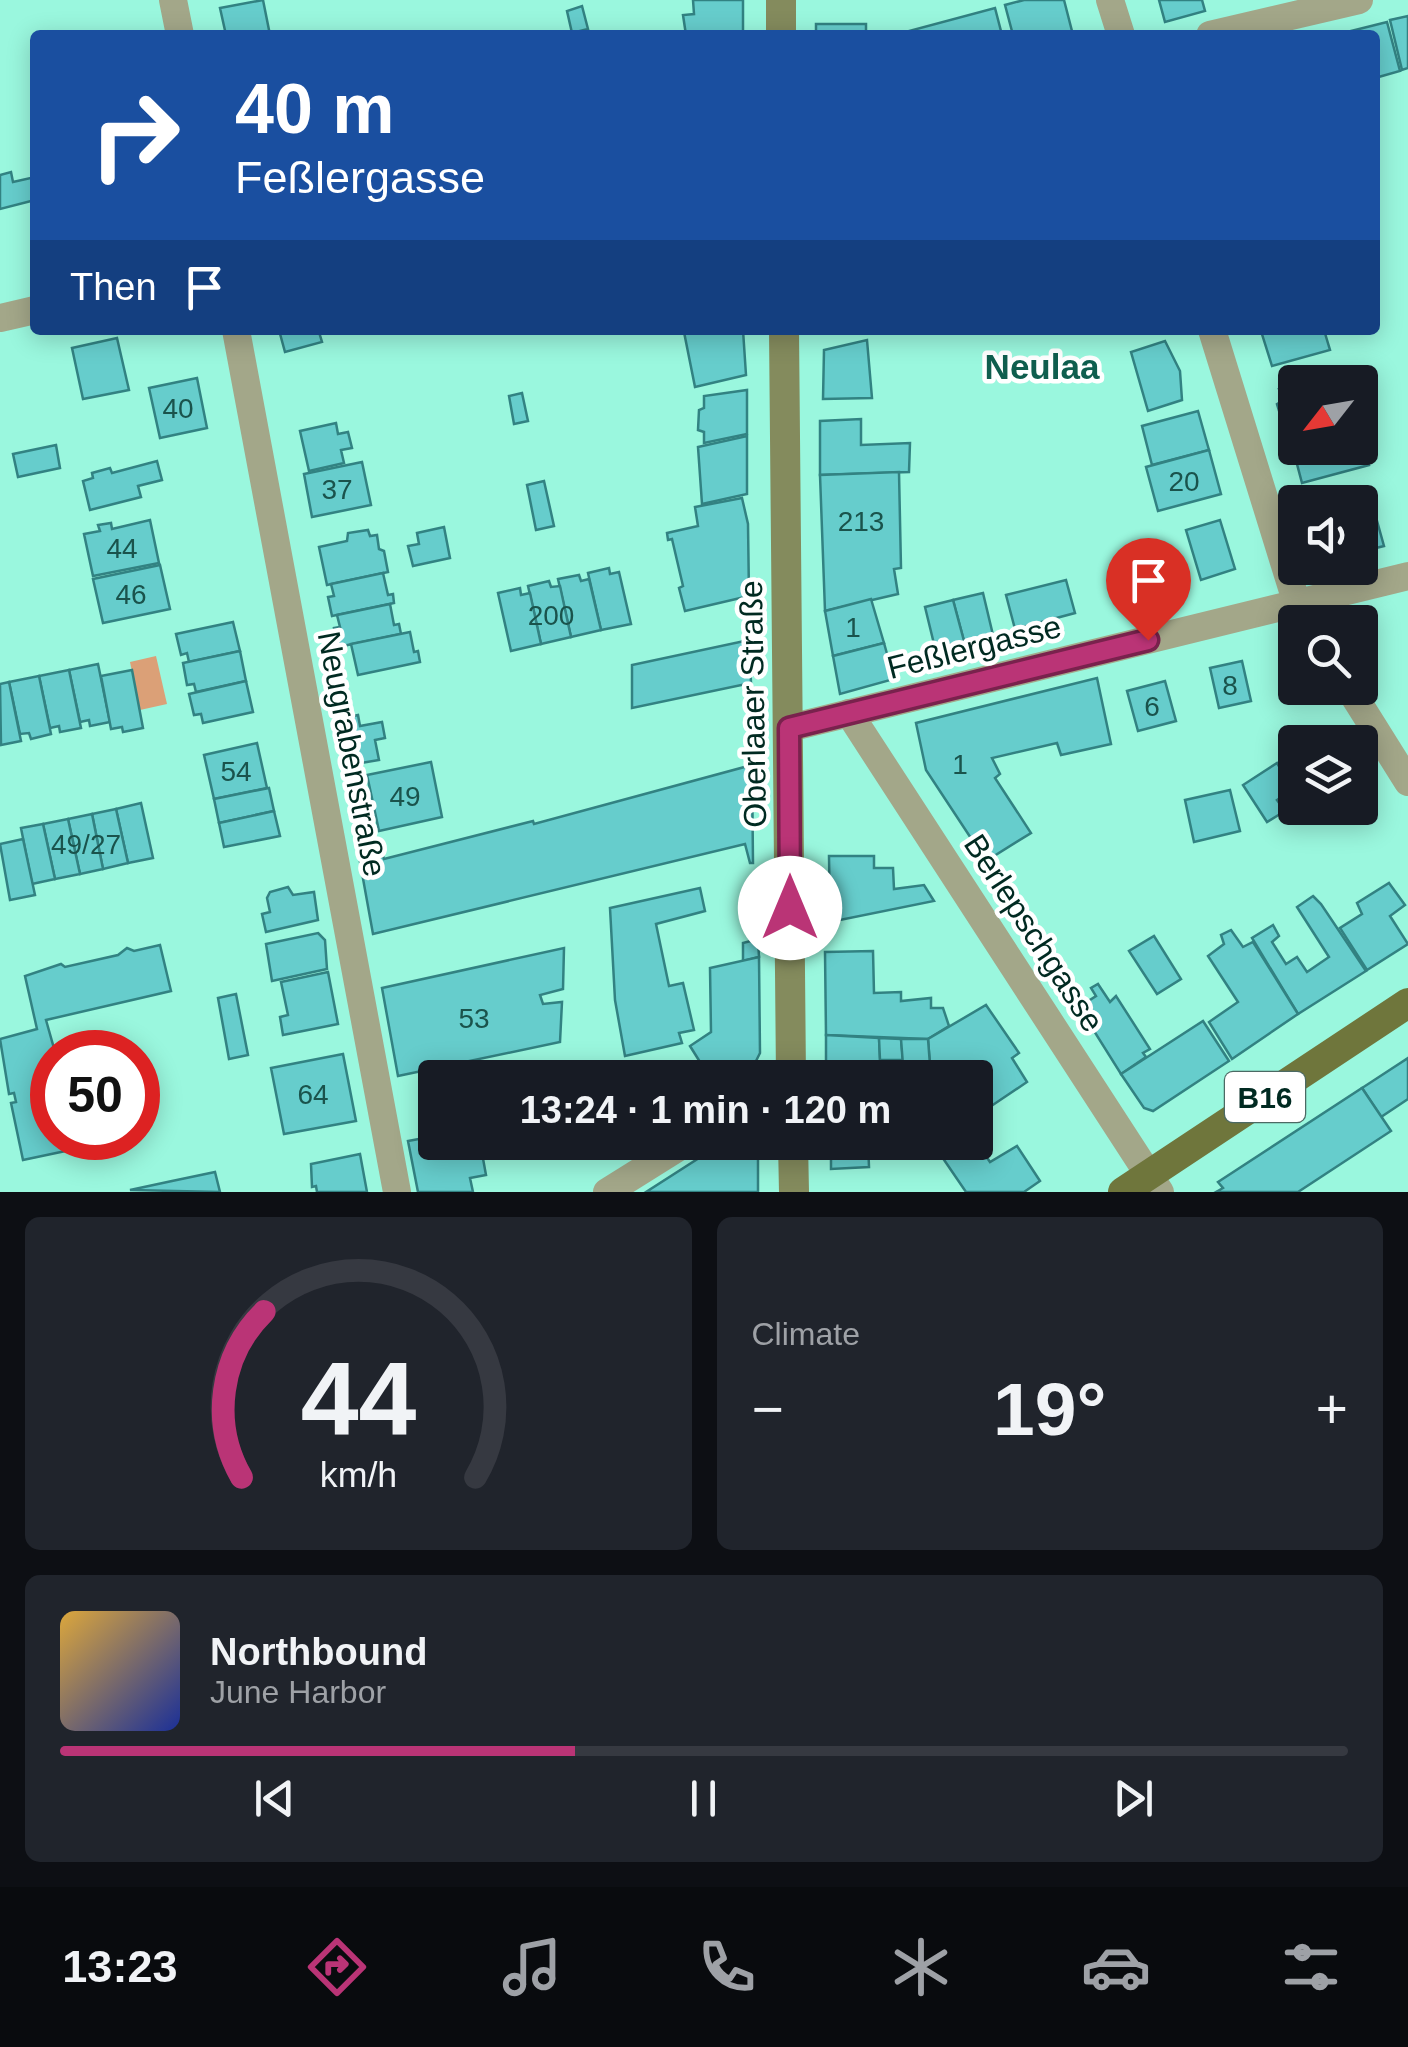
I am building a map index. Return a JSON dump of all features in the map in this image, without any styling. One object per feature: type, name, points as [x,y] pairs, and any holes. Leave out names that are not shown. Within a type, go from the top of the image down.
[{"type":"main road","points":[[781,0],[781,30]]},
{"type":"main road","name":"Oberlaaer Straße","points":[[784,335],[791,1060]]},
{"type":"main road","name":"B16","points":[[1123,1192],[1154,1183],[1408,1003]]},
{"type":"main road","points":[[793,1160],[794,1192]]},
{"type":"street","points":[[173,0],[179,30]]},
{"type":"street","points":[[1110,0],[1119,30]]},
{"type":"street","points":[[1231,30],[1359,0]]},
{"type":"street","points":[[0,318],[30,311]]},
{"type":"street","name":"Neugrabenstraße","points":[[237,335],[397,1192]]},
{"type":"street","points":[[1214,335],[1300,605]]},
{"type":"street","name":"Feßlergasse","points":[[1326,605],[1408,576]]},
{"type":"street","name":"Feßlergasse","points":[[789,728],[1278,619]]},
{"type":"street","points":[[1360,705],[1408,782]]},
{"type":"street","name":"Berlepschgasse","points":[[849,713],[1154,1183]]},
{"type":"street","points":[[607,1192],[658,1160]]},
{"type":"shaded area","points":[[156,656],[167,704],[140,710],[130,662]]},
{"type":"building","points":[[263,0],[269,30],[225,30],[220,8]]},
{"type":"building","points":[[693,0],[743,0],[743,30],[685,30],[683,15],[694,14]]},
{"type":"building","points":[[1024,0],[1064,0],[1072,30],[1012,30],[1005,5]]},
{"type":"building","points":[[1159,0],[1202,0],[1205,11],[1165,22]]},
{"type":"building","points":[[582,6],[588,29],[571,30],[567,11]]},
{"type":"building","points":[[995,8],[1001,30],[913,30]]},
{"type":"building","points":[[1408,16],[1408,68],[1402,70],[1390,20]]},
{"type":"building","points":[[1387,22],[1400,71],[1380,77],[1380,30],[1355,30]]},
{"type":"building","points":[[816,24],[866,24],[866,30],[816,30]]},
{"type":"building","points":[[11,172],[13,182],[30,178],[30,201],[0,209],[0,175]]},
{"type":"building","points":[[280,335],[320,335],[322,342],[285,352]]},
{"type":"building","points":[[685,335],[743,335],[746,375],[695,387]]},
{"type":"building","points":[[1262,335],[1326,335],[1330,350],[1272,366]]},
{"type":"building","points":[[117,338],[129,390],[83,399],[72,348]]},
{"type":"building","points":[[867,340],[872,398],[823,399],[824,350]]},
{"type":"building","points":[[1165,341],[1180,371],[1182,400],[1148,411],[1131,352]]},
{"type":"building","points":[[197,378],[207,428],[160,438],[149,388]]},
{"type":"building","points":[[747,390],[747,434],[704,443],[704,432],[698,430],[704,396]]},
{"type":"building","points":[[522,393],[528,421],[514,424],[509,396]]},
{"type":"building","points":[[1198,411],[1209,450],[1152,465],[1142,426]]},
{"type":"building","points":[[861,419],[861,445],[910,443],[909,472],[820,475],[820,421]]},
{"type":"building","points":[[336,423],[338,434],[348,432],[352,448],[341,450],[344,463],[309,471],[300,431]]},
{"type":"building","points":[[747,436],[747,494],[702,504],[698,447]]},
{"type":"building","points":[[56,445],[60,468],[18,477],[13,454]]},
{"type":"building","points":[[1209,450],[1221,494],[1158,511],[1146,467]]},
{"type":"building","points":[[157,461],[162,480],[138,486],[141,497],[90,510],[83,481],[93,478],[92,473],[110,468],[112,473]]},
{"type":"building","points":[[362,462],[371,505],[312,517],[304,474]]},
{"type":"building","points":[[1297,465],[1369,465],[1302,483]]},
{"type":"building","points":[[899,472],[901,568],[894,569],[898,594],[825,611],[820,475]]},
{"type":"building","points":[[544,481],[554,526],[536,530],[527,485]]},
{"type":"building","points":[[742,498],[748,524],[749,596],[685,611],[679,588],[683,586],[672,539],[668,540],[667,533],[698,526],[695,507]]},
{"type":"building","points":[[150,520],[159,563],[93,576],[84,534],[100,531],[98,525],[111,523],[112,529]]},
{"type":"building","points":[[1220,520],[1235,569],[1201,580],[1186,530]]},
{"type":"building","points":[[1378,524],[1384,546],[1378,548]]},
{"type":"building","points":[[444,527],[450,558],[413,566],[408,546],[419,544],[417,533]]},
{"type":"building","points":[[368,530],[370,536],[377,535],[388,572],[327,585],[319,547],[347,541],[348,533]]},
{"type":"building","points":[[160,565],[170,609],[103,623],[93,579]]},
{"type":"building","points":[[609,568],[610,574],[619,572],[631,624],[601,630],[588,573]]},
{"type":"building","points":[[383,573],[394,603],[332,616],[328,597],[334,596],[331,584]]},
{"type":"building","points":[[579,575],[581,581],[589,579],[601,630],[571,637],[558,579]]},
{"type":"building","points":[[1066,580],[1075,613],[1015,629],[1006,595]]},
{"type":"building","points":[[549,581],[551,587],[560,586],[571,637],[541,644],[528,586]]},
{"type":"building","points":[[520,588],[521,595],[530,593],[541,644],[511,651],[498,593]]},
{"type":"building","points":[[983,593],[993,635],[964,641],[953,600]]},
{"type":"building","points":[[871,599],[884,643],[833,656],[825,611]]},
{"type":"building","points":[[953,600],[964,641],[935,648],[925,607]]},
{"type":"building","points":[[390,604],[394,625],[399,624],[401,634],[338,647],[334,628],[340,627],[337,615]]},
{"type":"building","points":[[233,622],[240,651],[189,662],[187,653],[181,655],[176,634]]},
{"type":"building","points":[[410,632],[420,662],[358,675],[351,644]]},
{"type":"building","points":[[749,640],[751,683],[632,708],[632,665]]},
{"type":"building","points":[[884,643],[894,679],[840,694],[833,656]]},
{"type":"building","points":[[240,651],[246,681],[196,692],[194,684],[187,685],[183,663]]},
{"type":"building","points":[[1242,661],[1251,701],[1219,708],[1210,668]]},
{"type":"building","points":[[98,664],[110,722],[90,726],[89,720],[80,722],[69,670]]},
{"type":"building","points":[[69,670],[81,728],[60,732],[59,726],[50,728],[39,676]]},
{"type":"building","points":[[132,670],[143,728],[123,732],[122,727],[111,729],[101,676]]},
{"type":"building","points":[[39,676],[51,734],[31,739],[29,733],[20,734],[9,682]]},
{"type":"building","points":[[1097,678],[1111,744],[1061,755],[1057,743],[992,758],[1000,774],[995,778],[1031,833],[986,861],[926,770],[916,723]]},
{"type":"building","points":[[246,681],[253,712],[203,723],[201,714],[194,715],[189,694]]},
{"type":"building","points":[[1165,681],[1176,721],[1138,731],[1127,691]]},
{"type":"building","points":[[9,682],[21,741],[1,745],[0,684]]},
{"type":"building","points":[[358,715],[360,726],[382,722],[385,738],[375,740],[379,760],[343,766],[334,720]]},
{"type":"building","points":[[257,743],[267,788],[214,799],[204,755]]},
{"type":"building","points":[[431,762],[442,817],[379,831],[367,775]]},
{"type":"building","points":[[1277,763],[1278,815],[1267,822],[1243,785]]},
{"type":"building","points":[[752,765],[753,863],[745,844],[373,934],[360,862],[533,821],[534,824]]},
{"type":"building","points":[[269,788],[274,811],[219,823],[214,799]]},
{"type":"building","points":[[1230,790],[1240,831],[1194,842],[1185,800]]},
{"type":"building","points":[[141,803],[153,858],[128,863],[116,809]]},
{"type":"building","points":[[116,809],[128,863],[103,869],[92,814]]},
{"type":"building","points":[[274,811],[280,836],[224,847],[219,823]]},
{"type":"building","points":[[92,814],[103,869],[80,874],[68,819]]},
{"type":"building","points":[[68,819],[80,874],[55,879],[43,824]]},
{"type":"building","points":[[43,824],[55,879],[32,884],[21,828]]},
{"type":"building","points":[[23,839],[35,895],[10,900],[0,844]]},
{"type":"building","points":[[829,856],[874,856],[874,868],[893,868],[894,889],[924,885],[934,901],[830,922]]},
{"type":"building","points":[[1389,883],[1405,905],[1390,916],[1408,944],[1367,970],[1340,928],[1362,914],[1357,903]]},
{"type":"building","points":[[288,887],[293,895],[314,892],[318,920],[266,932],[262,914],[270,912],[267,898],[270,892]]},
{"type":"building","points":[[700,888],[705,911],[656,924],[669,986],[683,983],[694,1030],[679,1033],[682,1043],[625,1056],[615,1000],[610,908]]},
{"type":"building","points":[[1313,896],[1366,971],[1298,1014],[1252,938],[1273,925],[1279,936],[1272,942],[1286,964],[1297,957],[1307,972],[1329,957],[1297,907]]},
{"type":"building","points":[[1231,930],[1243,947],[1253,942],[1298,1014],[1232,1059],[1209,1022],[1238,1002],[1208,956],[1224,944],[1221,935]]},
{"type":"building","points":[[318,933],[325,940],[327,969],[272,981],[266,944]]},
{"type":"building","points":[[1154,936],[1181,979],[1157,994],[1129,951]]},
{"type":"building","points":[[758,939],[759,957],[743,961],[743,943]]},
{"type":"building","points":[[160,945],[171,991],[46,1020],[49,1030],[33,1030],[37,1029],[25,976],[61,964],[65,967],[118,955],[127,948],[134,951]]},
{"type":"building","points":[[564,948],[563,989],[540,995],[543,1004],[562,1002],[560,1042],[474,1060],[418,1060],[418,1072],[398,1076],[382,988]]},
{"type":"building","points":[[873,951],[874,993],[901,992],[901,1001],[931,998],[931,1008],[943,1008],[949,1026],[928,1039],[826,1035],[825,952]]},
{"type":"building","points":[[759,957],[760,1053],[756,1060],[699,1060],[690,1046],[711,1032],[710,968]]},
{"type":"building","points":[[328,972],[338,1024],[283,1035],[280,1017],[288,1015],[281,982]]},
{"type":"building","points":[[1098,984],[1110,1002],[1116,996],[1150,1049],[1143,1053],[1146,1057],[1121,1074],[1079,1007],[1096,996],[1091,988]]},
{"type":"building","points":[[236,994],[248,1055],[229,1059],[218,998]]},
{"type":"building","points":[[986,1005],[1019,1053],[1012,1058],[1027,1082],[993,1105],[993,1060],[930,1060],[928,1039]]},
{"type":"building","points":[[1203,1021],[1229,1061],[1153,1111],[1144,1108],[1121,1074]]},
{"type":"building","points":[[30,1031],[30,1159],[23,1160],[11,1103],[16,1102],[14,1093],[9,1094],[0,1039]]},
{"type":"building","points":[[826,1035],[879,1038],[880,1060],[826,1060]]},
{"type":"building","points":[[879,1038],[901,1039],[903,1060],[880,1060]]},
{"type":"building","points":[[901,1039],[928,1039],[930,1060],[903,1060]]},
{"type":"building","points":[[343,1054],[356,1121],[284,1134],[271,1068]]},
{"type":"building","points":[[1408,1058],[1408,1099],[1381,1117],[1362,1088]]},
{"type":"building","points":[[1362,1088],[1391,1131],[1298,1192],[1216,1192],[1223,1188],[1218,1182]]},
{"type":"building","points":[[418,1139],[418,1160],[483,1160],[486,1175],[470,1178],[473,1192],[418,1192],[408,1141]]},
{"type":"building","points":[[1017,1146],[1040,1181],[1024,1192],[966,1192],[944,1160],[990,1162]]},
{"type":"building","points":[[360,1154],[367,1192],[317,1192],[316,1186],[312,1187],[311,1164]]},
{"type":"building","points":[[696,1160],[758,1160],[758,1192],[646,1192]]},
{"type":"building","points":[[831,1160],[869,1160],[869,1167],[831,1169]]},
{"type":"building","points":[[215,1172],[220,1192],[130,1190],[172,1181]]},
{"type":"district","name":"Neulaa","points":[[1042,366]]},
{"type":"route","points":[[790,908],[789,728],[1148,640]]}]
